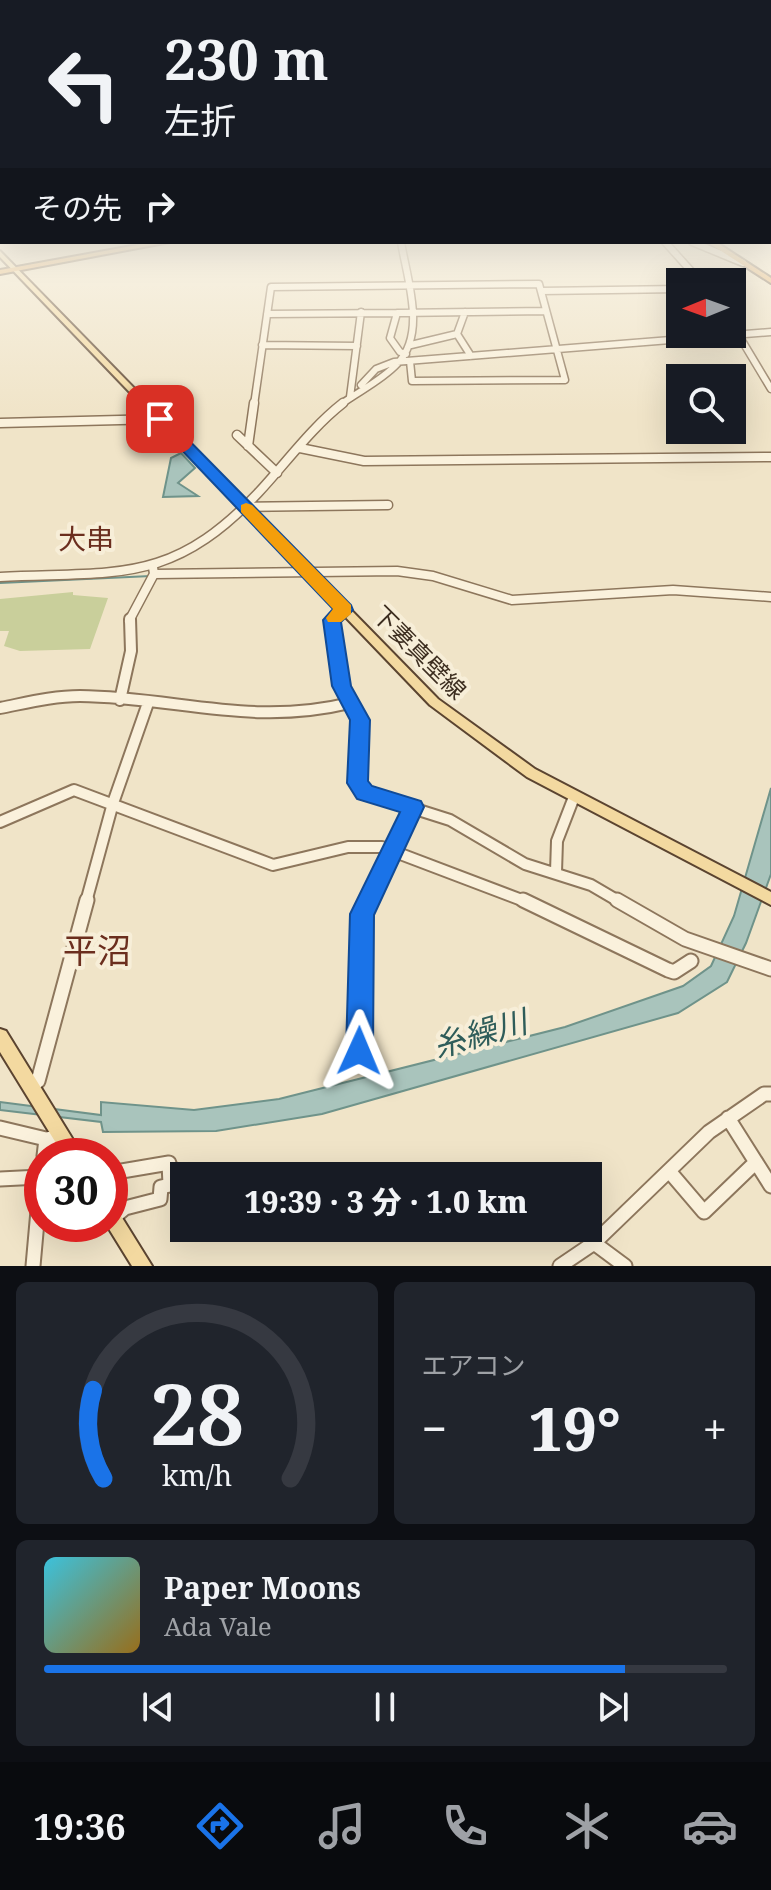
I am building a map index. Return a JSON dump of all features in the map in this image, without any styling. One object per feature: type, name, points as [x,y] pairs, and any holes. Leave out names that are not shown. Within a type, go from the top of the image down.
[{"type":"main road","name":"下妻真壁線","points":[[43,297],[449,715],[512,761],[574,797],[771,899]]},
{"type":"main road","points":[[0,1037],[31,1086],[54,1138]]},
{"type":"main road","points":[[128,1242],[143,1266]]},
{"type":"street","points":[[248,446],[270,297]]},
{"type":"street","points":[[408,297],[411,345],[408,357],[412,381],[565,380],[543,297]]},
{"type":"street","points":[[267,314],[546,311]]},
{"type":"street","points":[[350,397],[361,312]]},
{"type":"street","points":[[457,334],[465,312]]},
{"type":"street","points":[[397,313],[390,338],[408,357]]},
{"type":"street","points":[[746,334],[771,332]]},
{"type":"street","points":[[411,345],[457,334]]},
{"type":"street","points":[[457,334],[471,356]]},
{"type":"street","points":[[120,700],[128,675],[131,641],[128,622],[153,573],[245,507],[350,397],[400,361],[408,357],[471,356],[556,346],[666,339]]},
{"type":"street","points":[[262,345],[357,346]]},
{"type":"street","points":[[746,346],[771,389]]},
{"type":"street","points":[[0,423],[160,419]]},
{"type":"street","points":[[237,435],[277,473]]},
{"type":"street","points":[[300,448],[359,461],[771,457]]},
{"type":"street","points":[[245,507],[388,505]]},
{"type":"street","points":[[0,577],[130,572],[415,573],[512,600],[673,590],[771,597]]},
{"type":"street","points":[[344,610],[332,620],[342,686],[360,720],[362,734],[358,783],[365,793],[450,820],[525,864],[591,885],[685,939],[771,969]]},
{"type":"street","points":[[0,708],[77,696],[284,717],[319,713],[350,703]]},
{"type":"street","points":[[31,1086],[38,1081],[113,803],[148,703]]},
{"type":"street","points":[[0,822],[68,791],[113,803],[273,865],[289,866],[354,845],[392,850],[562,916],[668,970],[674,972],[691,961]]},
{"type":"street","points":[[556,872],[557,841],[574,797]]},
{"type":"street","points":[[359,1051],[362,914],[413,807]]},
{"type":"street","points":[[560,1266],[594,1243],[728,1118],[764,1094],[771,1094]]},
{"type":"street","points":[[728,1118],[771,1186]]},
{"type":"street","points":[[0,1128],[54,1138]]},
{"type":"street","points":[[669,1171],[704,1212],[756,1162]]},
{"type":"street","points":[[128,1170],[169,1163],[170,1185],[161,1187],[160,1199],[128,1207]]},
{"type":"street","points":[[0,1179],[24,1174]]},
{"type":"street","points":[[32,1266],[34,1242]]},
{"type":"street","points":[[594,1243],[625,1266]]},
{"type":"green space","points":[[73,592],[73,595],[108,598],[90,649],[20,651],[4,646],[9,631],[0,631],[0,599]]},
{"type":"water","points":[[181,453],[195,468],[178,483],[198,496],[163,497],[171,458]]},
{"type":"water","points":[[771,788],[771,874],[746,943],[727,982],[678,1013],[322,1114],[216,1131],[103,1132],[101,1122],[0,1110],[0,1102],[101,1115],[101,1102],[194,1110],[279,1099],[565,1027],[683,986],[711,966],[734,916]]},
{"type":"waterway","points":[[0,583],[151,576]]},
{"type":"waterway","points":[[473,592],[502,601]]},
{"type":"waterway","points":[[524,603],[549,602]]},
{"type":"slow traffic","points":[[246,508],[344,610],[335,618]]},
{"type":"district","name":"大串","points":[[86,539]]},
{"type":"district","name":"平沼","points":[[97,951]]},
{"type":"route","points":[[160,419],[344,610],[332,620],[342,686],[360,720],[362,734],[357,764],[358,783],[365,793],[413,807],[362,914],[359,1051]]},
{"type":"water label","name":"糸繰川","points":[[480,1034]]}]
